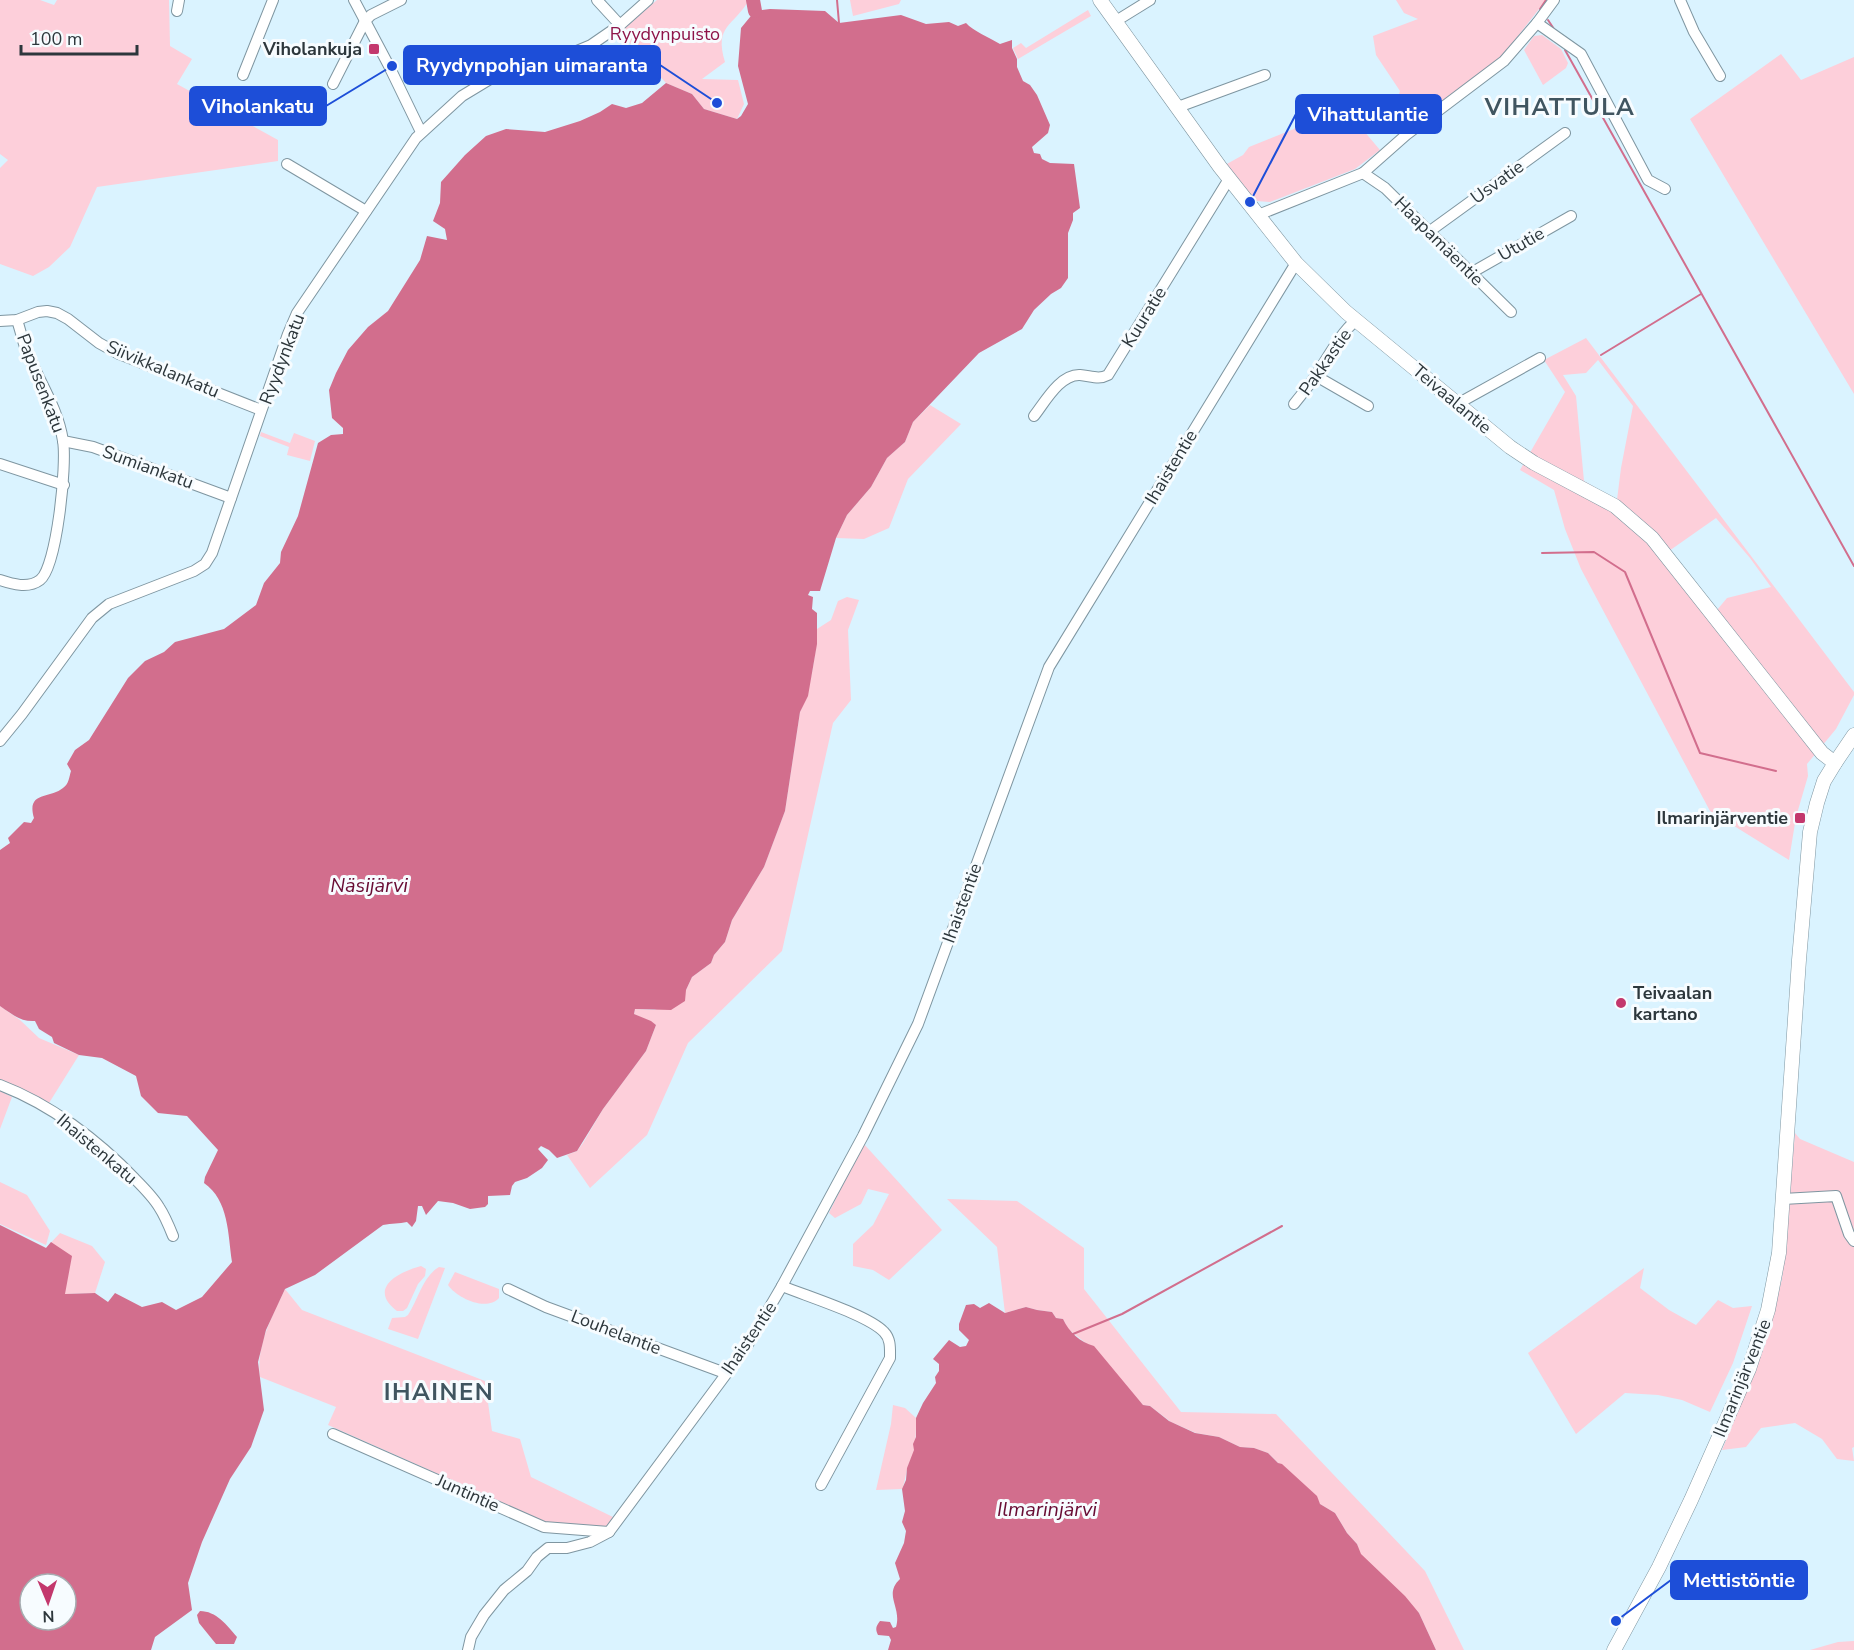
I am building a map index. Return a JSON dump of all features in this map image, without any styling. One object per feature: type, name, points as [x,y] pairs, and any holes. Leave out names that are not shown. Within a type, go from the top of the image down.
[{"type":"main road","name":"Teivaalantie","points":[[1100,0],[1229,179],[1296,263],[1356,320],[1510,447],[1534,463],[1606,501],[1652,538],[1822,753],[1835,763]]},
{"type":"main road","name":"Ilmarinjärventie","points":[[1614,1650],[1664,1557],[1752,1361],[1765,1324],[1779,1253],[1808,848],[1817,803],[1824,782],[1854,735]]},
{"type":"street","points":[[243,75],[273,0]]},
{"type":"street","points":[[354,0],[421,132]]},
{"type":"street","points":[[333,84],[365,21],[371,15],[401,0]]},
{"type":"street","points":[[597,0],[620,25]]},
{"type":"street","name":"Ryydynkatu","points":[[0,741],[100,609],[194,571],[205,564],[212,553],[297,313],[421,132],[479,84],[500,73],[571,54],[591,45],[620,25],[648,0]]},
{"type":"street","points":[[1116,21],[1150,0]]},
{"type":"street","points":[[1258,215],[1363,173],[1406,135],[1504,61],[1554,0]]},
{"type":"street","points":[[1680,0],[1694,32],[1720,76]]},
{"type":"street","points":[[1537,23],[1581,54],[1648,180],[1665,189]]},
{"type":"street","points":[[1178,107],[1265,75]]},
{"type":"street","name":"Usvatie","points":[[1430,231],[1565,134]]},
{"type":"street","points":[[287,164],[366,211]]},
{"type":"street","name":"Haapamäentie","points":[[1363,173],[1385,188],[1511,312]]},
{"type":"street","name":"Kuuratie","points":[[1034,416],[1066,379],[1077,375],[1102,378],[1108,375],[1229,179]]},
{"type":"street","name":"Ututie","points":[[1471,273],[1571,216]]},
{"type":"street","name":"Ihaistentie","points":[[609,1532],[747,1346],[863,1137],[918,1024],[1049,667],[1296,263]]},
{"type":"street","name":"Siivikkalankatu","points":[[0,321],[17,320],[38,312],[47,311],[57,314],[119,354],[261,410]]},
{"type":"street","name":"Papusenkatu","points":[[0,580],[14,585],[28,585],[39,581],[46,574],[58,526],[64,485],[63,441],[54,410],[25,346],[17,320]]},
{"type":"street","name":"Pakkastie","points":[[1294,404],[1316,376],[1338,341],[1356,320]]},
{"type":"street","points":[[1458,403],[1540,358]]},
{"type":"street","points":[[1316,376],[1368,406]]},
{"type":"street","name":"Sumiankatu","points":[[63,441],[93,447],[231,498]]},
{"type":"street","points":[[0,464],[64,485]]},
{"type":"street","name":"Ihaistenkatu","points":[[0,1085],[48,1109],[107,1153],[159,1206],[173,1236]]},
{"type":"street","points":[[1783,1199],[1836,1196],[1849,1234],[1854,1241]]},
{"type":"street","points":[[782,1286],[871,1322],[885,1332],[891,1347],[890,1358],[821,1485]]},
{"type":"street","name":"Louhelantie","points":[[508,1289],[546,1307],[725,1373]]},
{"type":"street","name":"Juntintie","points":[[333,1434],[544,1527],[609,1532]]},
{"type":"street","points":[[468,1650],[471,1637],[484,1616],[504,1590],[526,1571],[537,1557],[548,1548],[567,1548],[590,1542],[609,1532]]},
{"type":"green space","points":[[0,0],[40,0],[54,5],[57,0],[169,0],[170,46],[192,59],[177,84],[278,140],[278,161],[97,187],[70,247],[49,267],[33,276],[0,264],[0,168],[8,160],[0,154]]},
{"type":"green space","name":"Ryydynpuisto","points":[[657,0],[749,0],[724,33],[722,50],[725,62],[702,79],[738,80],[744,104],[737,119],[704,109],[692,94],[666,83],[620,32]]},
{"type":"green space","points":[[850,0],[901,0],[899,4],[853,16]]},
{"type":"green space","points":[[1396,0],[1546,0],[1500,59],[1398,136],[1396,105],[1400,91],[1376,55],[1373,36],[1418,19],[1404,13]]},
{"type":"green space","points":[[1088,10],[1091,16],[1018,59],[1013,48],[1021,43],[1026,48]]},
{"type":"green space","points":[[1542,35],[1561,49],[1568,63],[1566,68],[1543,85],[1524,50],[1534,36]]},
{"type":"green space","points":[[1781,54],[1801,80],[1854,57],[1854,394],[1690,119]]},
{"type":"green space","points":[[1321,108],[1358,124],[1380,150],[1355,169],[1270,202],[1256,201],[1225,165],[1243,155],[1249,147],[1294,129],[1308,111]]},
{"type":"green space","points":[[1586,338],[1854,692],[1836,729],[1807,764],[1808,776],[1796,817],[1789,860],[1710,811],[1581,569],[1565,529],[1554,490],[1520,470],[1565,392],[1544,360]],"holes":[[[1598,360],[1633,406],[1617,500],[1584,481],[1576,396],[1563,375],[1586,373]],[[1716,518],[1771,587],[1727,598],[1717,610],[1669,551]]]},
{"type":"green space","points":[[930,405],[961,424],[908,479],[889,528],[864,539],[836,538],[847,515],[871,487],[887,458],[905,442],[913,422]]},
{"type":"green space","points":[[261,432],[290,443],[294,433],[315,441],[310,461],[287,455],[289,447],[260,436]]},
{"type":"green space","points":[[847,597],[859,600],[848,630],[851,700],[833,723],[782,951],[688,1043],[647,1135],[590,1188],[567,1155],[577,1151],[603,1109],[646,1051],[656,1025],[634,1014],[635,1009],[655,1010],[686,990],[692,977],[711,963],[714,955],[725,942],[732,920],[764,867],[785,811],[800,712],[810,683],[817,629],[831,620],[838,601]]},
{"type":"green space","points":[[0,1006],[20,1020],[39,1038],[79,1055],[49,1103],[0,1079]]},
{"type":"green space","points":[[0,1091],[12,1097],[0,1129]]},
{"type":"green space","points":[[1795,1133],[1800,1139],[1854,1162],[1854,1447],[1852,1448],[1854,1461],[1837,1459],[1822,1439],[1795,1423],[1761,1428],[1746,1447],[1722,1450],[1765,1345],[1782,1279]]},
{"type":"green space","points":[[863,1143],[942,1230],[889,1280],[873,1270],[853,1266],[853,1244],[873,1225],[889,1194],[868,1189],[861,1204],[835,1218],[829,1213]]},
{"type":"green space","points":[[0,1182],[27,1195],[50,1231],[46,1245],[0,1224]]},
{"type":"green space","points":[[947,1199],[1017,1201],[1084,1248],[1084,1289],[1181,1412],[1276,1414],[1425,1571],[1464,1650],[1436,1650],[1419,1613],[1360,1554],[1357,1544],[1335,1513],[1320,1504],[1268,1453],[1254,1448],[1240,1447],[1219,1437],[1196,1433],[1171,1422],[1150,1406],[1143,1405],[1087,1344],[1068,1329],[1063,1319],[1056,1318],[1052,1312],[1026,1307],[1005,1313],[997,1247]]},
{"type":"green space","points":[[0,1225],[46,1248],[60,1233],[92,1246],[105,1262],[95,1293],[65,1294]]},
{"type":"green space","points":[[421,1266],[426,1269],[425,1276],[418,1284],[407,1308],[397,1311],[385,1295],[386,1288],[396,1277]]},
{"type":"green space","points":[[439,1267],[445,1268],[418,1339],[388,1329],[392,1318],[408,1315],[425,1282]]},
{"type":"green space","points":[[1644,1268],[1640,1288],[1669,1310],[1696,1325],[1718,1300],[1733,1308],[1752,1306],[1733,1363],[1710,1412],[1682,1400],[1658,1395],[1625,1393],[1576,1434],[1528,1353]]},
{"type":"green space","points":[[455,1272],[499,1289],[499,1298],[487,1304],[465,1299],[448,1285]]},
{"type":"green space","points":[[285,1289],[302,1310],[485,1381],[492,1431],[520,1439],[531,1477],[615,1518],[605,1527],[548,1523],[328,1425],[336,1407],[260,1377],[259,1365],[263,1342]]},
{"type":"green space","points":[[893,1405],[905,1408],[916,1418],[914,1452],[902,1489],[876,1490],[891,1424]]},
{"type":"green space","points":[[1854,1641],[1854,1650],[1810,1650],[1838,1642]]},
{"type":"water","name":"Näsijärvi","points":[[770,9],[825,11],[839,23],[901,15],[926,24],[949,22],[958,26],[966,23],[977,32],[1000,44],[1012,40],[1017,67],[1023,81],[1030,85],[1037,95],[1050,125],[1048,133],[1032,147],[1034,153],[1040,154],[1042,159],[1050,163],[1074,164],[1080,208],[1073,213],[1068,233],[1068,278],[1061,288],[1034,310],[1022,329],[979,353],[913,422],[905,442],[887,458],[871,487],[847,515],[836,538],[820,591],[810,591],[808,595],[813,597],[812,609],[817,613],[817,644],[808,696],[800,712],[785,811],[764,867],[732,920],[725,942],[714,955],[711,963],[692,977],[686,990],[685,1001],[671,1010],[635,1009],[634,1014],[656,1025],[646,1051],[603,1109],[577,1151],[557,1158],[541,1146],[538,1149],[548,1160],[542,1168],[527,1178],[515,1182],[510,1195],[488,1196],[488,1204],[485,1207],[470,1209],[438,1201],[426,1215],[422,1206],[418,1206],[416,1221],[412,1227],[407,1222],[383,1225],[315,1275],[285,1289],[266,1330],[258,1362],[264,1410],[251,1447],[230,1479],[202,1542],[188,1583],[192,1610],[155,1637],[151,1650],[0,1650],[0,1225],[46,1248],[51,1242],[72,1256],[65,1294],[95,1293],[108,1302],[115,1293],[142,1307],[162,1302],[176,1310],[202,1297],[232,1262],[223,1208],[212,1190],[204,1183],[218,1150],[187,1116],[158,1113],[141,1096],[136,1076],[102,1058],[79,1055],[54,1043],[52,1037],[39,1029],[35,1021],[20,1019],[0,1006],[0,850],[10,843],[8,838],[24,822],[31,823],[34,818],[33,803],[36,800],[63,788],[71,771],[67,764],[75,750],[89,740],[128,678],[145,661],[164,652],[175,642],[224,629],[256,605],[264,583],[280,563],[281,552],[298,516],[318,443],[331,435],[343,434],[343,428],[332,418],[329,390],[336,373],[348,350],[368,327],[388,311],[420,260],[427,236],[447,240],[445,229],[433,221],[440,203],[441,182],[465,155],[486,136],[506,129],[545,132],[580,121],[612,104],[626,108],[642,103],[666,83],[692,94],[704,109],[737,119],[748,104],[738,66],[741,28],[755,11]]},
{"type":"water","name":"Ilmarinjärvi","points":[[989,1303],[1005,1313],[1026,1307],[1052,1312],[1056,1318],[1063,1319],[1075,1336],[1094,1346],[1143,1405],[1150,1406],[1169,1421],[1195,1433],[1219,1437],[1240,1447],[1254,1448],[1268,1453],[1317,1496],[1320,1504],[1335,1513],[1357,1544],[1361,1554],[1405,1596],[1419,1613],[1436,1650],[888,1650],[891,1640],[889,1636],[878,1635],[876,1628],[880,1621],[890,1622],[893,1628],[896,1627],[897,1613],[893,1590],[900,1579],[895,1563],[904,1543],[906,1531],[902,1522],[905,1511],[902,1489],[914,1450],[916,1418],[936,1383],[935,1377],[939,1371],[939,1364],[933,1359],[949,1340],[960,1347],[966,1346],[969,1340],[959,1330],[959,1324],[966,1305],[974,1304],[980,1308]]},
{"type":"water","points":[[200,1611],[211,1613],[225,1624],[237,1637],[234,1644],[216,1644],[199,1623],[197,1615]]},
{"type":"waterway","points":[[753,0],[755,11]]},
{"type":"waterway","points":[[837,0],[839,23]]},
{"type":"waterway","points":[[1540,9],[1546,0]]},
{"type":"waterway","points":[[1548,20],[1554,29]]},
{"type":"waterway","points":[[1565,50],[1854,566]]},
{"type":"waterway","points":[[1601,355],[1701,294]]},
{"type":"waterway","points":[[1542,553],[1594,552],[1625,572],[1700,753],[1776,771]]},
{"type":"waterway","points":[[1073,1334],[1122,1314],[1282,1226]]},
{"type":"place","name":"Viholankuja","points":[[374,49]]},
{"type":"place","name":"Viholankatu","points":[[392,66]]},
{"type":"place","name":"Ryydynpohjan uimaranta","points":[[717,103]]},
{"type":"place","name":"Vihattulantie","points":[[1250,202]]},
{"type":"place","name":"Ilmarinjärventie","points":[[1800,818]]},
{"type":"place","name":"Teivaalan kartano","points":[[1621,1003]]},
{"type":"place","name":"Mettistöntie","points":[[1616,1621]]},
{"type":"district","name":"VIHATTULA","points":[[1560,107]]},
{"type":"district","name":"IHAINEN","points":[[439,1392]]}]
